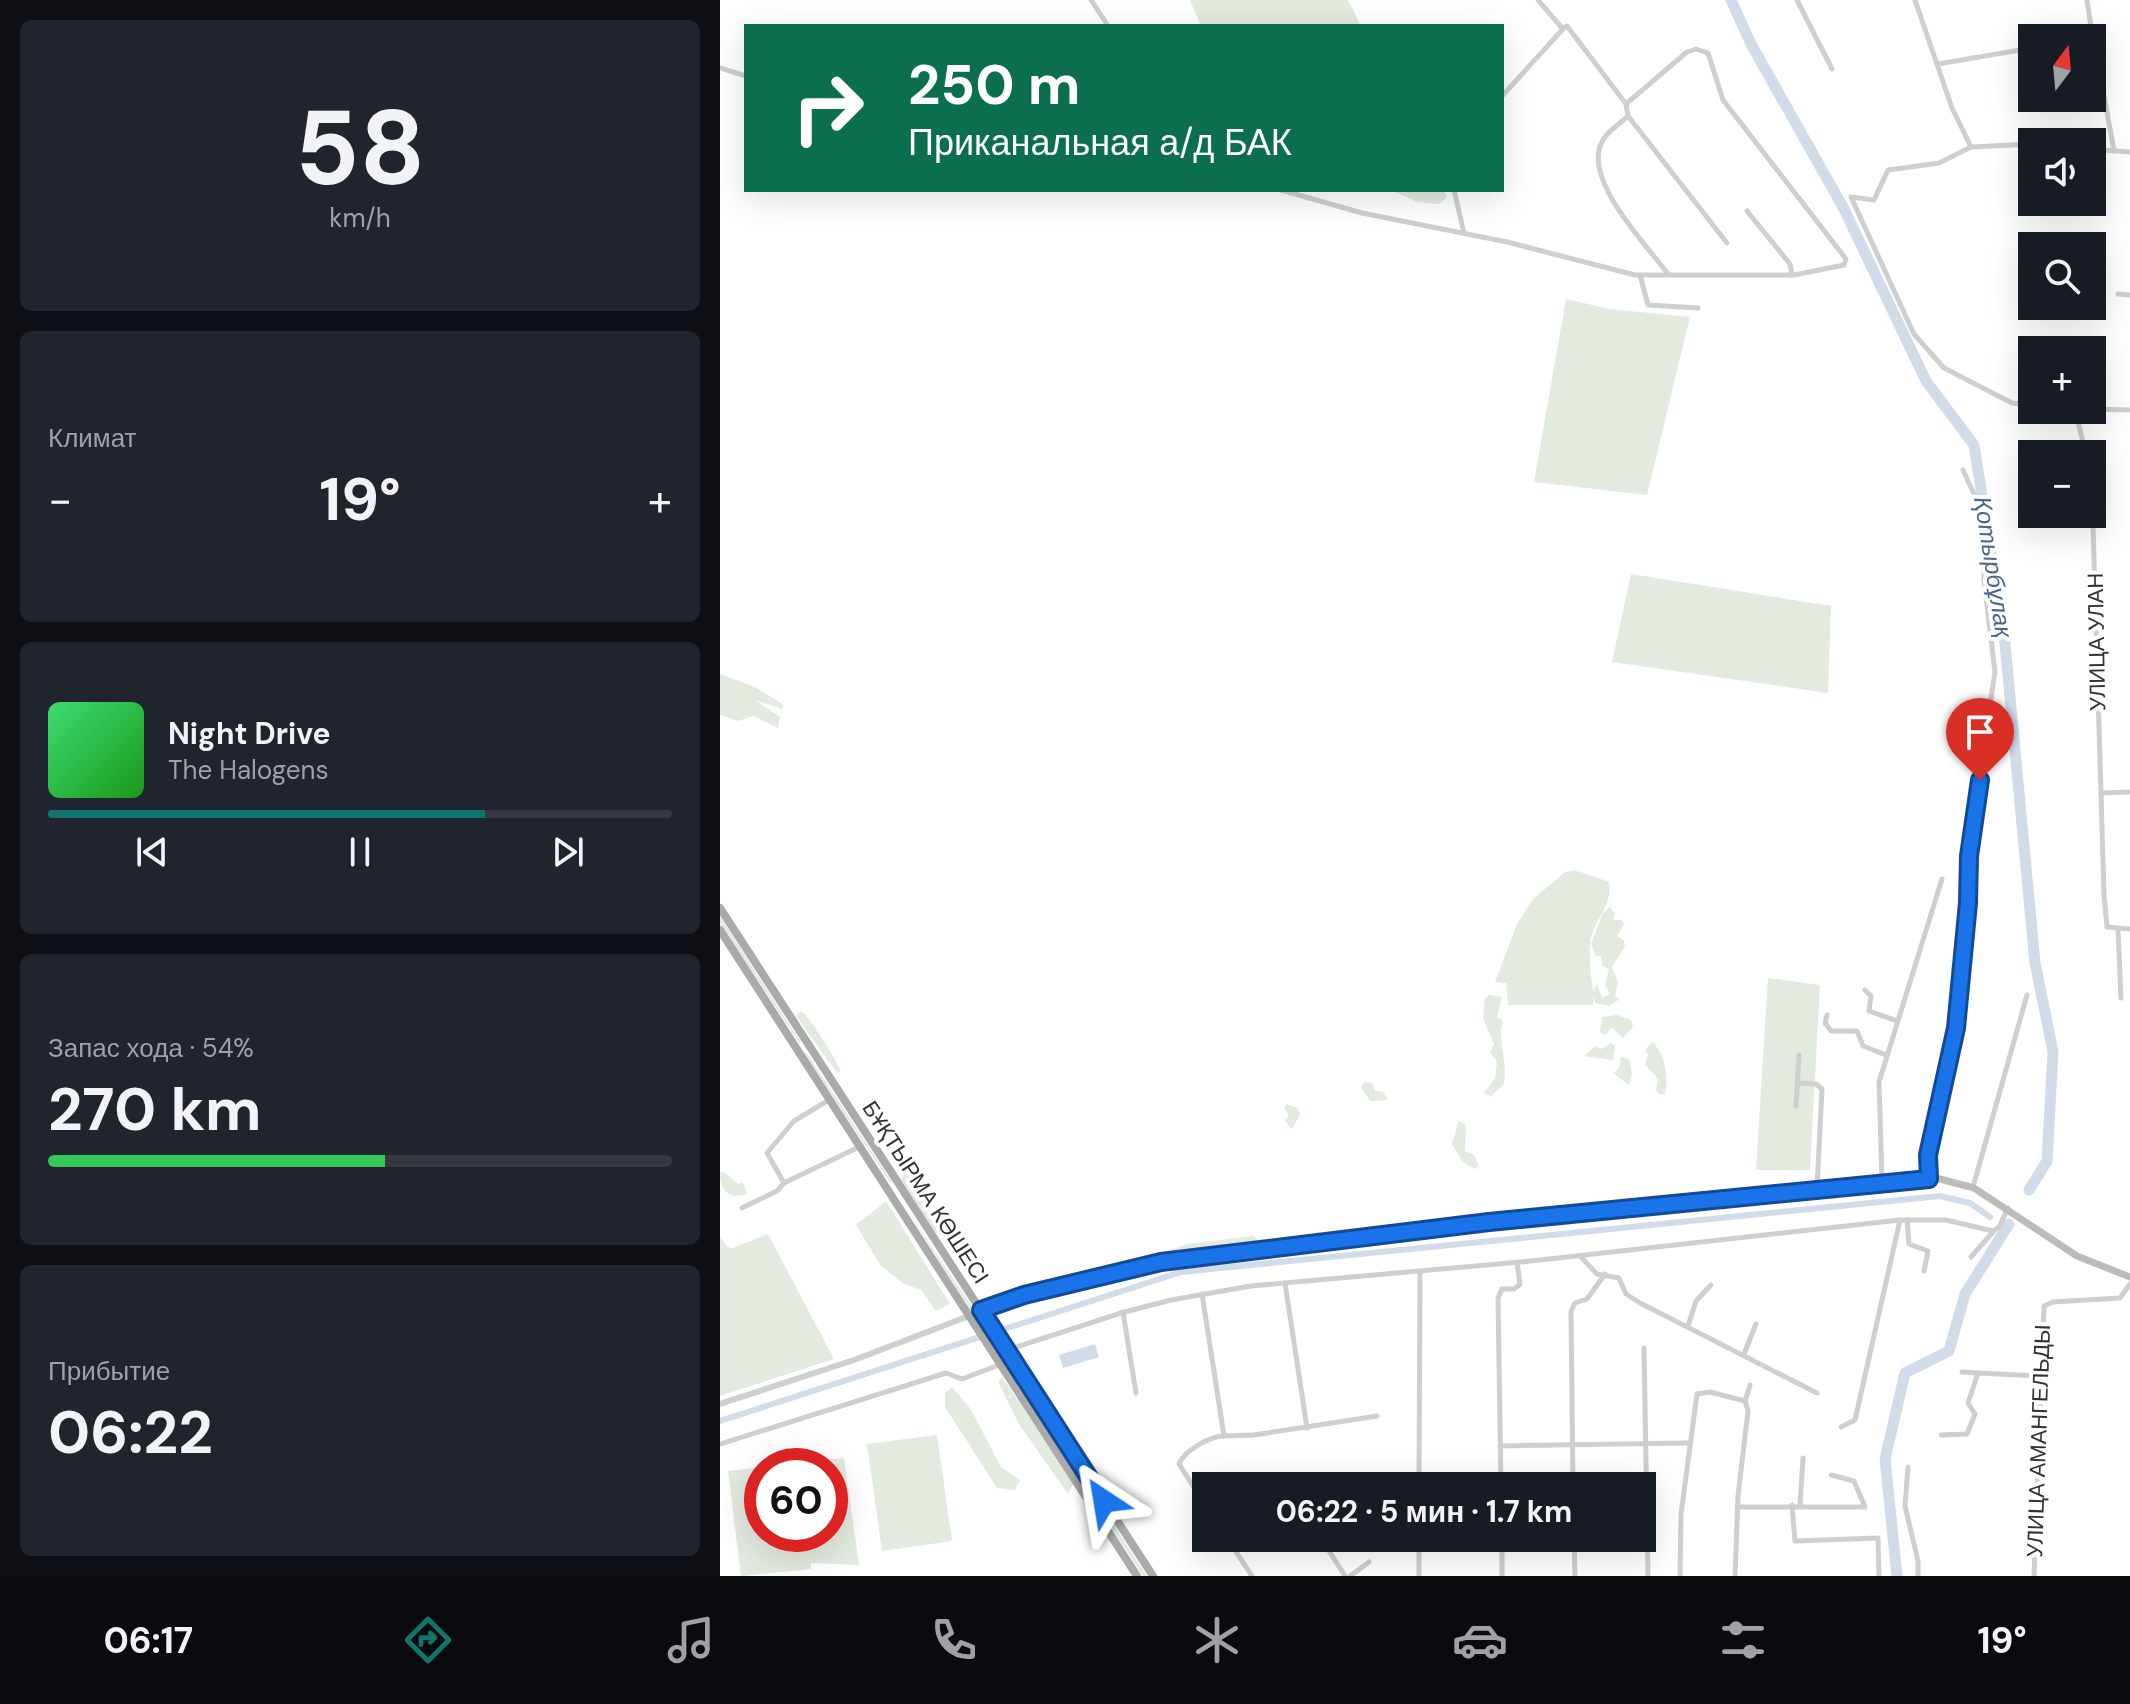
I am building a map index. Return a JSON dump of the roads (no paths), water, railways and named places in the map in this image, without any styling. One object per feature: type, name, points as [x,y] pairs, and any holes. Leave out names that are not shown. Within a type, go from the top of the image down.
[{"type":"main road","name":"БҰҚТЫРМА КӨШЕСІ","points":[[720,908],[1153,1576]]},
{"type":"main road","name":"БҰҚТЫРМА КӨШЕСІ","points":[[720,930],[1137,1576]]},
{"type":"main road","points":[[799,1051],[809,1045]]},
{"type":"main road","points":[[970,1319],[981,1310],[1024,1295],[1161,1262],[1489,1222],[1882,1181],[1929,1179],[1973,1187],[2077,1256],[2130,1277]]},
{"type":"main road","points":[[889,1190],[899,1184]]},
{"type":"street","points":[[1091,0],[1107,24]]},
{"type":"street","points":[[1538,0],[1562,28]]},
{"type":"street","points":[[1797,0],[1832,69]]},
{"type":"street","points":[[1915,0],[1963,137],[1971,147]]},
{"type":"street","points":[[2087,0],[2091,24]]},
{"type":"street","points":[[1504,94],[1567,26],[1626,104],[1628,116],[1727,243]]},
{"type":"street","points":[[1288,192],[1362,213],[1464,233],[1640,275],[1792,275],[1844,265],[1846,260],[1723,100],[1708,53],[1696,49],[1687,52],[1626,104]]},
{"type":"street","points":[[1938,64],[2018,50]]},
{"type":"street","points":[[720,68],[744,75]]},
{"type":"street","points":[[2106,109],[2114,151]]},
{"type":"street","points":[[1628,116],[1604,138],[1599,150],[1602,184],[1668,275]]},
{"type":"street","points":[[2018,145],[1971,147],[1939,163],[1888,170],[1876,198],[1851,197],[1914,334],[1944,368],[2018,404]]},
{"type":"street","points":[[2106,150],[2130,152]]},
{"type":"street","points":[[1454,192],[1464,233]]},
{"type":"street","points":[[1747,211],[1790,264],[1792,275]]},
{"type":"street","points":[[1640,275],[1648,305],[1698,308]]},
{"type":"street","points":[[2118,294],[2130,295]]},
{"type":"street","points":[[2106,409],[2130,410]]},
{"type":"street","points":[[1929,1179],[1928,1155],[1956,1028],[1976,793],[1995,672],[1984,581],[1985,518],[1963,470]]},
{"type":"street","name":"УЛИЦА УЛАН","points":[[2093,528],[2107,927],[2118,929]]},
{"type":"street","points":[[2101,793],[2130,792]]},
{"type":"street","points":[[1882,1181],[1878,1103],[1886,1055],[1942,879]]},
{"type":"street","points":[[2121,998],[2118,929],[2130,929]]},
{"type":"street","points":[[1865,990],[1871,996],[1869,1011],[1897,1021]]},
{"type":"street","points":[[1973,1187],[2027,995]]},
{"type":"street","points":[[1827,1015],[1825,1023],[1831,1031],[1857,1031],[1863,1046],[1886,1055]]},
{"type":"street","points":[[1796,1106],[1799,1055]]},
{"type":"street","points":[[1798,1083],[1816,1084],[1822,1089],[1817,1188]]},
{"type":"street","points":[[784,1183],[767,1156],[769,1147],[794,1121],[830,1099]]},
{"type":"street","points":[[742,1208],[777,1191],[784,1183],[860,1146]]},
{"type":"street","points":[[1971,1257],[1994,1231],[2008,1208]]},
{"type":"street","points":[[1004,1348],[1123,1312],[1202,1294],[1285,1283],[1579,1256],[1900,1220],[1946,1220],[1994,1231]]},
{"type":"street","points":[[1841,1427],[1855,1420],[1900,1220]]},
{"type":"street","points":[[1907,1220],[1909,1244],[1928,1251],[1924,1271]]},
{"type":"street","points":[[1579,1256],[1597,1274],[1619,1278],[1626,1294],[1817,1393]]},
{"type":"street","points":[[1501,1472],[1498,1298],[1499,1291],[1520,1284],[1517,1262]]},
{"type":"street","points":[[1419,1472],[1420,1271]]},
{"type":"street","points":[[1573,1472],[1571,1311],[1575,1303],[1587,1299],[1605,1274]]},
{"type":"street","points":[[1285,1283],[1307,1428]]},
{"type":"street","name":"УЛИЦА АМАНГЕЛЬДЫ","points":[[2034,1576],[2039,1376],[2044,1306],[2053,1302],[2120,1298],[2130,1284]]},
{"type":"street","points":[[1688,1326],[1696,1301],[1711,1285]]},
{"type":"street","points":[[1202,1294],[1224,1436]]},
{"type":"street","points":[[1123,1312],[1136,1393]]},
{"type":"street","points":[[720,1404],[970,1319]]},
{"type":"street","points":[[1744,1354],[1756,1324]]},
{"type":"street","points":[[1644,1348],[1648,1576]]},
{"type":"street","points":[[720,1444],[946,1373],[962,1379],[999,1365]]},
{"type":"street","points":[[1962,1372],[2039,1376]]},
{"type":"street","points":[[1941,1435],[1967,1434],[1971,1431],[1975,1414],[1968,1403],[1978,1373]]},
{"type":"street","points":[[1735,1576],[1737,1507],[1748,1411],[1745,1401],[1750,1385]]},
{"type":"street","points":[[1680,1576],[1688,1443],[1697,1394],[1710,1392],[1745,1401]]},
{"type":"street","points":[[1192,1484],[1179,1464],[1181,1458],[1206,1441],[1377,1416]]},
{"type":"street","points":[[1500,1446],[1688,1443]]},
{"type":"street","points":[[1800,1505],[1803,1458]]},
{"type":"street","points":[[1908,1467],[1905,1506],[1918,1561],[1918,1576]]},
{"type":"street","points":[[1737,1507],[1865,1507],[1854,1481],[1831,1475]]},
{"type":"street","points":[[1792,1505],[1795,1541],[1878,1538],[1879,1576]]},
{"type":"street","points":[[1236,1552],[1252,1576]]},
{"type":"street","points":[[1331,1552],[1347,1576],[1369,1562]]},
{"type":"street","points":[[1419,1552],[1419,1576]]},
{"type":"street","points":[[1502,1552],[1502,1576]]},
{"type":"street","points":[[1574,1552],[1575,1576]]},
{"type":"water","points":[[1095,1344],[1099,1357],[1063,1368],[1059,1355]]},
{"type":"waterway","name":"Қотырбұлақ","points":[[1731,0],[1751,44],[1844,209],[1926,381],[1974,445],[2004,633],[2035,963],[2053,1052],[2047,1161],[2029,1190]]},
{"type":"waterway","name":"БҰҚТЫРМА КӨШЕСІ","points":[[720,1421],[1181,1272],[1940,1196],[1970,1203],[1990,1217]]},
{"type":"waterway","name":"Қотырбұлақ","points":[[1897,1576],[1885,1459],[1905,1373],[1949,1351],[1965,1294],[2009,1224]]}]
